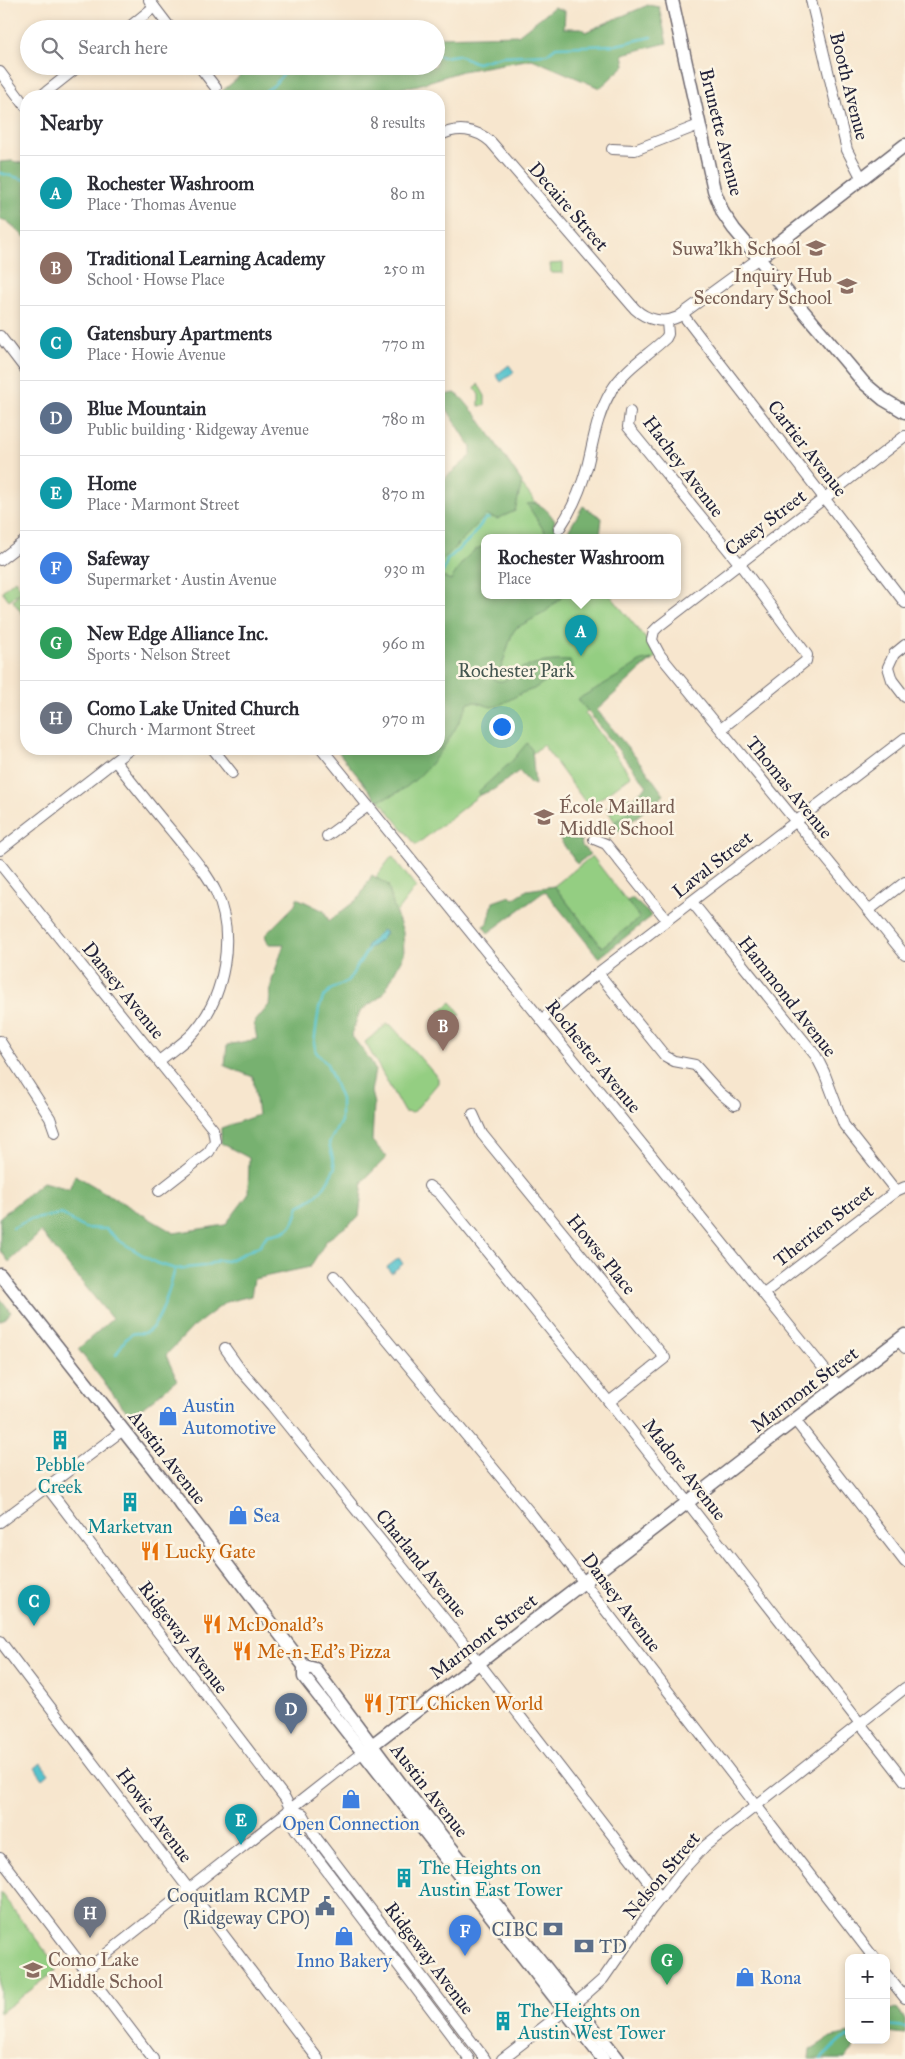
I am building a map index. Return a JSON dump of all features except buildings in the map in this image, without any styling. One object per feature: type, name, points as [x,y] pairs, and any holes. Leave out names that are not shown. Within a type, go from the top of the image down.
[{"type":"main road","name":"Brunette Avenue","points":[[672,0],[714,190],[720,207],[730,224],[864,383],[883,399],[905,412]]},
{"type":"main road","points":[[759,258],[905,146]]},
{"type":"main road","name":"Austin Avenue","points":[[0,1274],[123,1430],[304,1666],[304,1677],[367,1749],[570,2006],[618,2059]]},
{"type":"main road","name":"Marmont Street","points":[[367,1749],[794,1419],[903,1341]]},
{"type":"main road","name":"Austin Avenue","points":[[570,2006],[602,2059]]},
{"type":"street","name":"Booth Avenue","points":[[811,0],[847,150],[862,179]]},
{"type":"street","points":[[136,20],[151,4],[163,20]]},
{"type":"street","points":[[0,72],[20,99]]},
{"type":"street","points":[[49,90],[68,75]]},
{"type":"street","points":[[206,75],[216,88]]},
{"type":"street","points":[[612,149],[635,150],[699,125]]},
{"type":"street","name":"Decaire Street","points":[[445,133],[461,129],[478,133],[487,138],[635,309],[649,318],[667,321]]},
{"type":"street","points":[[559,529],[575,503],[601,410],[616,384],[625,373],[666,338],[668,334],[667,321],[683,315],[759,258]]},
{"type":"street","name":"Cartier Avenue","points":[[683,315],[905,603]]},
{"type":"street","points":[[0,336],[20,362]]},
{"type":"street","name":"Hachey Avenue","points":[[630,412],[628,427],[739,563],[805,650],[808,659],[721,729]]},
{"type":"street","name":"Casey Street","points":[[652,640],[656,628],[905,436]]},
{"type":"street","points":[[0,560],[20,545]]},
{"type":"street","name":"Thomas Avenue","points":[[652,640],[660,655],[905,955]]},
{"type":"street","points":[[905,645],[894,654],[888,667],[892,680],[905,697]]},
{"type":"street","name":"Laval Street","points":[[541,1020],[598,973],[905,738]]},
{"type":"street","points":[[0,850],[122,755]]},
{"type":"street","points":[[218,755],[232,773]]},
{"type":"street","name":"Rochester Avenue","points":[[327,755],[838,1386]]},
{"type":"street","points":[[115,760],[204,871],[216,892],[225,921],[225,956],[212,1004],[194,1032],[159,1061]]},
{"type":"street","points":[[327,836],[368,806]]},
{"type":"street","points":[[594,839],[606,844],[667,920]]},
{"type":"street","name":"Dansey Avenue","points":[[0,864],[211,1124],[215,1133],[215,1141],[209,1152],[159,1191]]},
{"type":"street","points":[[868,910],[905,882]]},
{"type":"street","name":"Hammond Avenue","points":[[692,902],[816,1056],[844,1125],[900,1189]]},
{"type":"street","points":[[598,973],[664,1056],[674,1061],[695,1065],[720,1093],[735,1105]]},
{"type":"street","points":[[0,1042],[50,1118],[55,1132]]},
{"type":"street","name":"Howse Place","points":[[473,1114],[482,1134],[665,1358],[609,1402]]},
{"type":"street","name":"Madore Avenue","points":[[429,1186],[440,1194],[609,1402],[905,1781]]},
{"type":"street","name":"Therrien Street","points":[[764,1293],[900,1189]]},
{"type":"street","name":"Dansey Avenue","points":[[334,1276],[532,1514],[871,1954]]},
{"type":"street","name":"Charland Avenue","points":[[225,1348],[242,1372],[272,1406],[479,1662],[661,1898]]},
{"type":"street","points":[[794,1419],[905,1562]]},
{"type":"street","points":[[0,1522],[123,1430]]},
{"type":"street","name":"Ridgeway Avenue","points":[[47,1487],[279,1791],[291,1810],[292,1823],[296,1830],[469,2059]]},
{"type":"street","name":"Howie Avenue","points":[[0,1641],[318,2059]]},
{"type":"street","name":"Nelson Street","points":[[502,2059],[603,1978],[661,1898],[705,1846],[905,1688]]},
{"type":"street","name":"Marmont Street","points":[[86,1970],[367,1749]]},
{"type":"street","name":"Ridgeway Avenue","points":[[291,1810],[302,1814],[317,1839],[485,2059]]},
{"type":"street","points":[[0,1858],[153,2059]]},
{"type":"street","points":[[890,1979],[904,1996]]},
{"type":"green space","points":[[648,5],[659,7],[667,43],[623,54],[625,65],[600,88],[532,59],[462,71],[418,85],[391,90],[223,90],[240,75],[445,75],[445,37],[518,35],[554,7],[565,11],[564,28],[582,28],[585,32]]},
{"type":"green space","points":[[0,162],[20,163],[20,233],[7,221],[0,219]]},
{"type":"green space","points":[[563,263],[563,273],[551,273],[550,264]]},
{"type":"green space","points":[[478,384],[485,396],[485,405],[479,406],[479,395],[475,388]]},
{"type":"green space","points":[[455,393],[461,397],[475,413],[522,482],[515,511],[497,519],[486,515],[445,558],[445,478],[471,456],[471,447],[445,406],[445,395]]},
{"type":"green space","name":"Rochester Park","points":[[508,468],[562,534],[481,534],[481,599],[613,599],[659,655],[585,713],[631,776],[589,807],[543,745],[416,845],[343,755],[445,755],[445,517]]},
{"type":"green space","points":[[535,503],[544,508],[555,521],[553,526],[559,534],[546,534],[527,504]]},
{"type":"green space","points":[[583,506],[602,518],[600,534],[565,534]]},
{"type":"green space","points":[[481,547],[481,599],[560,599],[544,613],[516,628],[512,634],[501,669],[494,678],[495,680],[503,681],[522,668],[552,661],[570,661],[573,667],[572,673],[567,677],[544,682],[534,689],[522,693],[498,706],[491,707],[476,702],[468,703],[445,745],[445,578],[451,580],[461,564]]},
{"type":"green space","points":[[15,580],[20,587],[20,592],[9,600],[2,591]]},
{"type":"green space","points":[[20,592],[20,611],[13,601]]},
{"type":"green space","points":[[652,659],[597,710],[664,795],[609,839],[615,822],[634,807],[630,800],[647,786],[578,699],[641,661]]},
{"type":"green space","points":[[527,743],[532,750],[535,785],[530,783],[519,771],[493,790],[479,795],[478,792],[512,761]]},
{"type":"green space","points":[[341,755],[438,755],[420,776],[406,787],[392,796],[377,800]]},
{"type":"green space","points":[[627,794],[635,807],[615,822],[606,808]]},
{"type":"green space","points":[[563,837],[581,840],[582,846],[590,854],[577,864],[561,841],[560,839]]},
{"type":"green space","points":[[392,856],[416,887],[384,928],[336,930]]},
{"type":"green space","points":[[592,856],[640,918],[602,947],[554,886]]},
{"type":"green space","points":[[372,875],[388,885],[403,932],[404,954],[383,995],[360,1011],[351,1035],[371,1061],[375,1070],[371,1092],[374,1104],[372,1141],[387,1157],[363,1181],[359,1217],[327,1240],[310,1267],[254,1279],[251,1296],[226,1302],[193,1327],[166,1355],[177,1380],[131,1417],[78,1349],[112,1319],[41,1232],[9,1262],[0,1250],[0,1217],[43,1182],[69,1189],[75,1175],[174,1233],[225,1225],[248,1195],[249,1158],[221,1143],[221,1128],[258,1115],[253,1077],[225,1066],[227,1045],[257,1039],[254,1023],[269,1005],[272,980],[284,944],[268,944],[265,935],[295,905],[297,898],[324,911],[329,921],[359,898]]},
{"type":"green space","points":[[554,886],[602,947],[640,918],[627,901],[632,898],[652,916],[599,958],[545,891],[488,933],[483,926],[488,923],[493,902],[510,896],[513,899],[527,890]]},
{"type":"green space","points":[[451,1002],[461,1014],[449,1024],[439,1012]]},
{"type":"green space","points":[[387,1024],[391,1025],[438,1078],[438,1083],[413,1113],[404,1112],[365,1042]]},
{"type":"green space","points":[[0,1298],[11,1312],[4,1320],[0,1321]]},
{"type":"green space","points":[[0,1892],[56,1965],[56,1971],[0,2013]]},
{"type":"green space","points":[[896,2008],[905,2019],[905,2034],[890,2032],[890,2010]]},
{"type":"green space","points":[[845,2034],[845,2044],[855,2044],[845,2059],[809,2059],[810,2050],[831,2037]]},
{"type":"water","points":[[509,365],[514,372],[501,382],[496,375]]},
{"type":"water","points":[[382,930],[386,932],[382,939],[367,950],[367,945]]},
{"type":"water","points":[[399,1258],[403,1264],[391,1273],[387,1267]]},
{"type":"water","points":[[41,1763],[49,1774],[43,1779],[35,1768]]},
{"type":"waterway","points":[[445,57],[458,55],[477,63],[502,56],[547,54],[556,47],[616,45],[651,37]]},
{"type":"waterway","points":[[267,90],[282,75]]},
{"type":"waterway","points":[[0,173],[20,178]]},
{"type":"waterway","points":[[445,567],[447,560],[470,539],[485,519],[489,518]]},
{"type":"waterway","points":[[13,1228],[29,1220],[62,1214],[84,1228],[106,1229],[118,1240],[154,1262],[175,1269],[205,1266],[219,1260],[227,1261],[260,1246],[267,1235],[281,1233],[289,1228],[295,1220],[299,1206],[312,1199],[321,1191],[335,1167],[329,1143],[341,1121],[341,1099],[327,1064],[316,1052],[314,1043],[319,1008],[323,998],[330,990],[348,981],[368,949]]},
{"type":"waterway","points":[[116,1355],[129,1336],[136,1333],[146,1333],[157,1321],[165,1303],[175,1269]]},
{"type":"waterway","points":[[890,2025],[905,2027]]},
{"type":"waterway","points":[[821,2059],[845,2038]]},
{"type":"place","name":"Suwa'lkh School","points":[[816,248]]},
{"type":"place","name":"Inquiry Hub Secondary School","points":[[847,286]]},
{"type":"place","name":"Rochester Washroom","points":[[581,656]]},
{"type":"place","name":"École Maillard Middle School","points":[[544,817]]},
{"type":"place","name":"Traditional Learning Academy","points":[[443,1051]]},
{"type":"place","name":"Austin Automotive","points":[[168,1416]]},
{"type":"place","name":"Pebble Creek","points":[[60,1440]]},
{"type":"place","name":"Marketvan","points":[[130,1502]]},
{"type":"place","name":"Sea","points":[[238,1515]]},
{"type":"place","name":"Lucky Gate","points":[[150,1551]]},
{"type":"place","name":"McDonald's","points":[[212,1624]]},
{"type":"place","name":"Gatensbury Apartments","points":[[34,1626]]},
{"type":"place","name":"Me-n-Ed's Pizza","points":[[242,1651]]},
{"type":"place","name":"JTL Chicken World","points":[[373,1703]]},
{"type":"place","name":"Blue Mountain","points":[[291,1734]]},
{"type":"place","name":"Open Connection","points":[[351,1799]]},
{"type":"place","name":"Home","points":[[241,1845]]},
{"type":"place","name":"The Heights on Austin East Tower","points":[[404,1878]]},
{"type":"place","name":"Coquitlam RCMP (Ridgeway CPO)","points":[[325,1906]]},
{"type":"place","name":"CIBC","points":[[553,1929]]},
{"type":"place","name":"Inno Bakery","points":[[344,1936]]},
{"type":"place","name":"Como Lake United Church","points":[[90,1938]]},
{"type":"place","name":"TD","points":[[584,1946]]},
{"type":"place","name":"Safeway","points":[[465,1956]]},
{"type":"place","name":"Como Lake Middle School","points":[[33,1970]]},
{"type":"place","name":"Rona","points":[[745,1977]]},
{"type":"place","name":"New Edge Alliance Inc.","points":[[667,1985]]},
{"type":"place","name":"The Heights on Austin West Tower","points":[[503,2021]]}]
